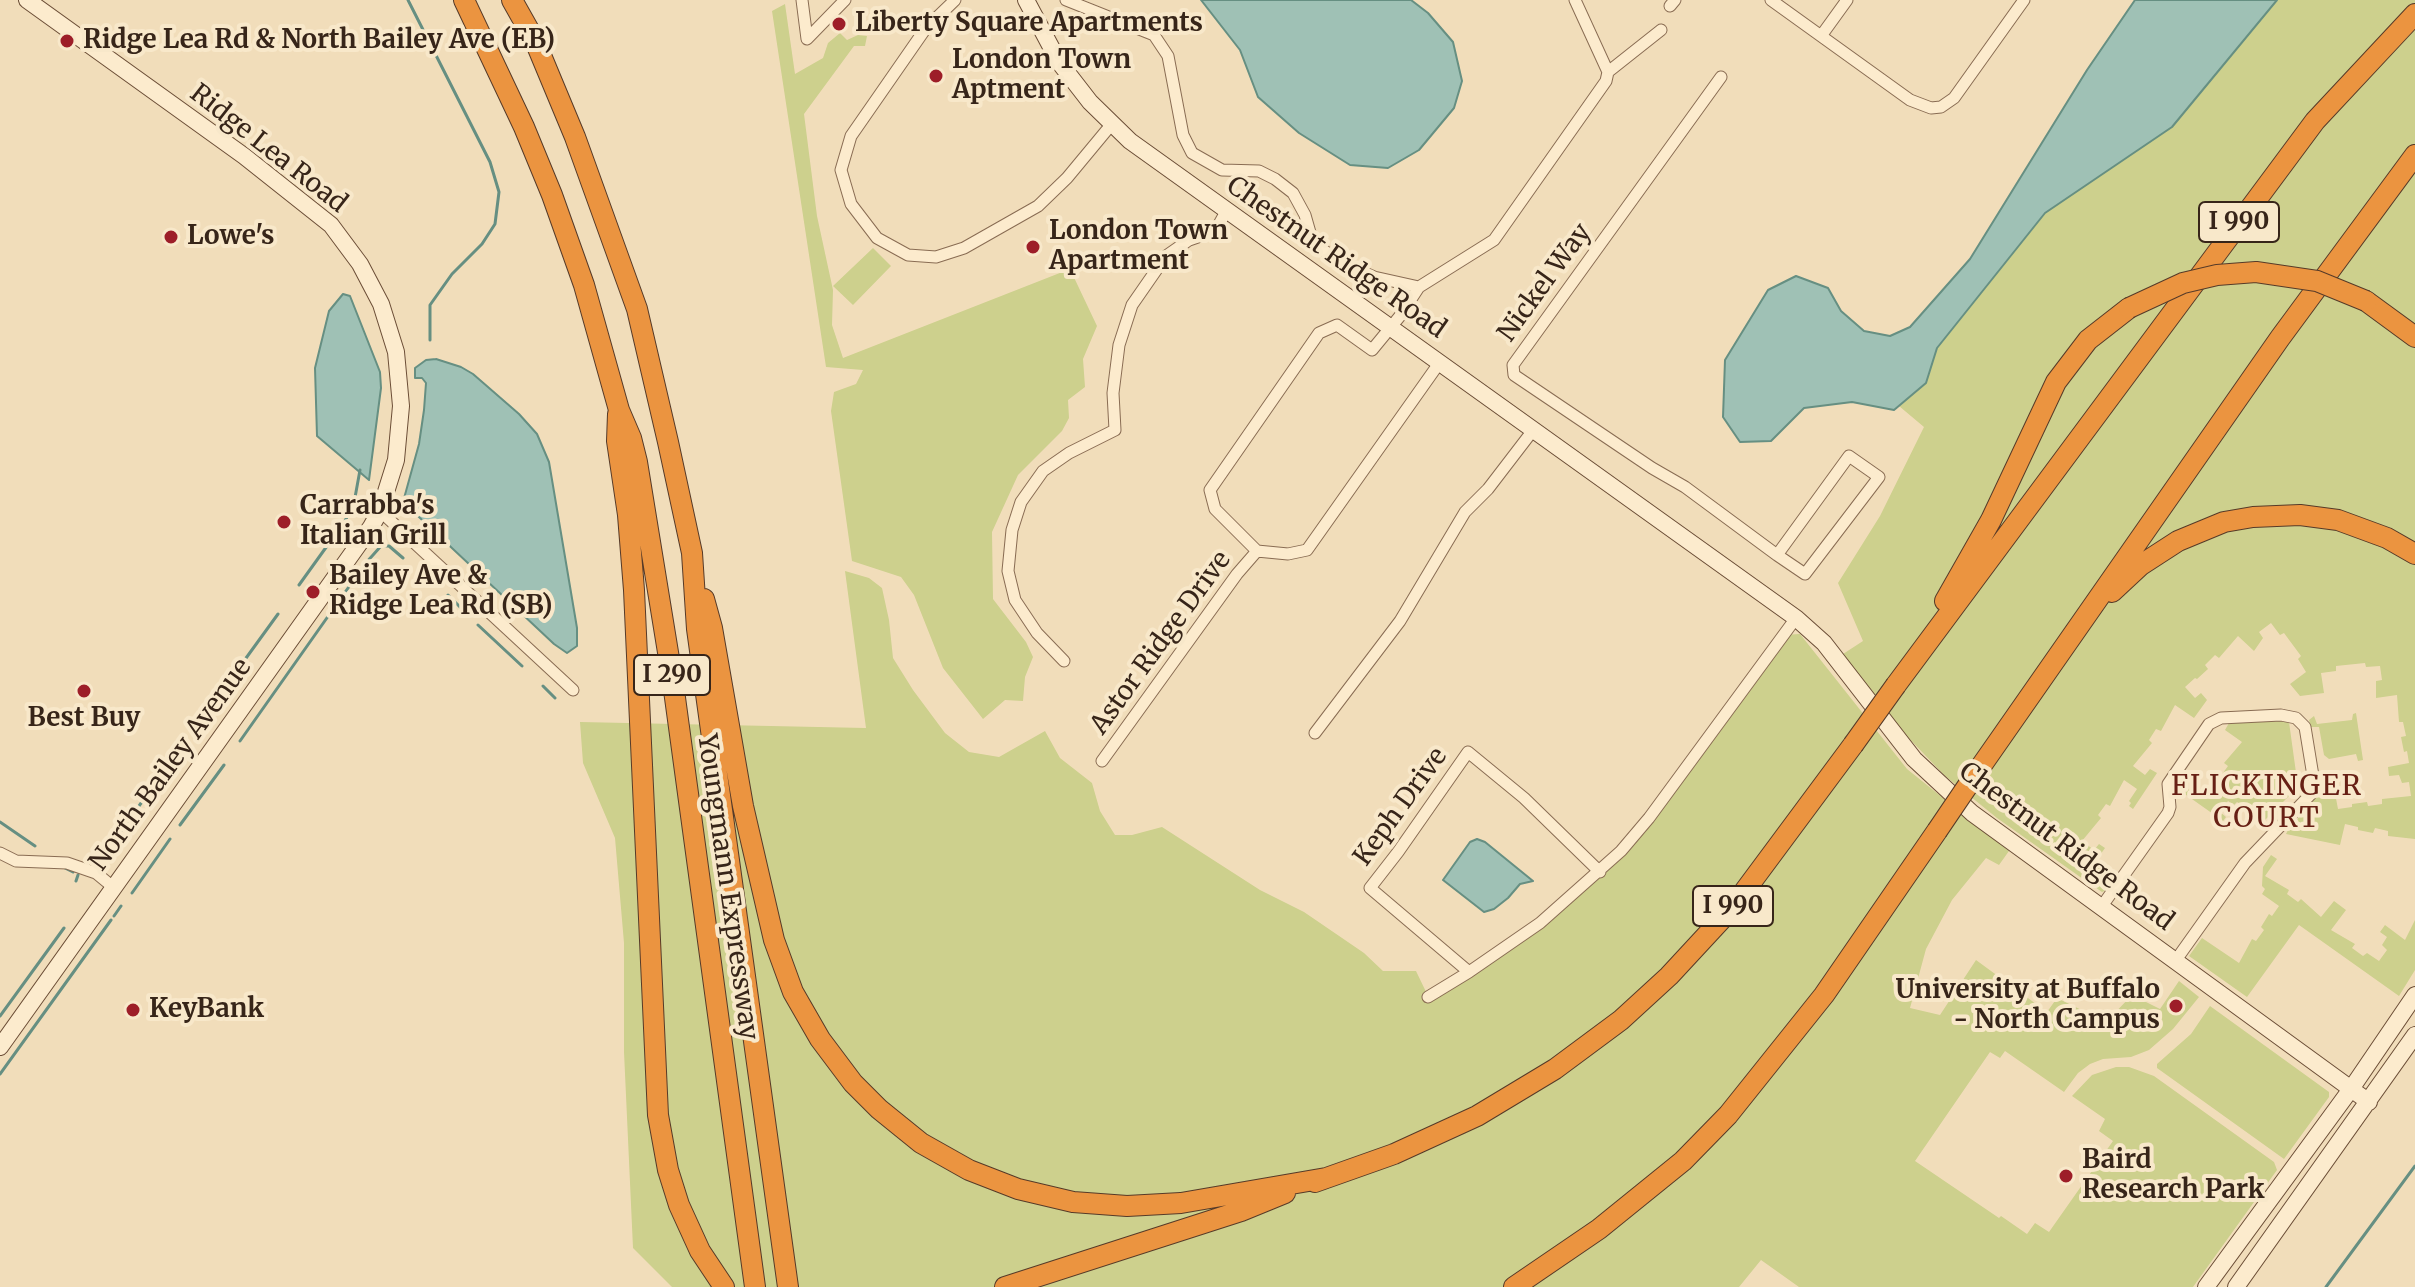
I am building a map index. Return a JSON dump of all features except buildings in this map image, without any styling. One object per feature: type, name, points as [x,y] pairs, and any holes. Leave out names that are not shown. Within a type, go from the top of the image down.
[{"type":"highway","name":"Youngmann Expressway","points":[[464,0],[501,75],[552,195],[587,297],[619,410],[631,438],[656,566],[755,1287]]},
{"type":"highway","name":"Youngmann Expressway","points":[[512,0],[535,41],[575,137],[637,309],[692,553],[697,629],[788,1287]]},
{"type":"highway","points":[[523,0],[535,41]]},
{"type":"highway","name":"I 990","points":[[1326,1178],[1411,1147],[1493,1108],[1563,1064],[1621,1020],[1669,976],[1717,925],[2315,121],[2415,14]]},
{"type":"highway","points":[[1514,1287],[1611,1219],[1683,1161],[1728,1115],[1824,995],[2080,622],[2289,325],[2415,155]]},
{"type":"highway","points":[[1911,664],[1991,520],[2056,382],[2088,340],[2129,308],[2183,283],[2217,275],[2256,272],[2317,281],[2366,301],[2415,337]]},
{"type":"highway","points":[[619,410],[617,441],[628,515],[634,590],[658,1115],[673,1187],[700,1251],[724,1287]]},
{"type":"highway","points":[[2080,622],[2141,565],[2168,546],[2205,529],[2244,518],[2300,515],[2338,520],[2374,532],[2415,554]]},
{"type":"highway","points":[[692,553],[712,628],[740,792],[774,940],[793,992],[810,1023],[864,1096],[906,1132],[953,1162],[1010,1187],[1063,1201],[1127,1206],[1181,1203],[1326,1178]]},
{"type":"highway","points":[[1005,1287],[1241,1211],[1326,1178]]},
{"type":"street","name":"Ridge Lea Road","points":[[27,0],[297,196],[331,225],[346,244],[381,304],[396,352],[400,380],[399,440],[380,511]]},
{"type":"street","points":[[802,0],[807,39],[845,0]]},
{"type":"street","points":[[955,0],[926,28],[851,136],[841,170],[851,204],[877,238],[908,255],[936,257],[964,248],[1038,206],[1067,178],[1111,125]]},
{"type":"street","name":"Chestnut Ridge Road","points":[[1026,0],[1059,62],[1111,125],[1796,618],[1824,643],[1914,759],[1972,813],[2369,1102]]},
{"type":"street","points":[[1066,0],[1154,35],[1168,56],[1183,135],[1192,153],[1222,170],[1259,171],[1275,179],[1293,193],[1305,215],[1311,236],[1323,250],[1374,277],[1419,287]]},
{"type":"street","points":[[1391,328],[1419,287],[1494,240],[1606,81],[1608,72],[1575,0]]},
{"type":"street","points":[[1771,0],[1923,107],[1941,107],[1954,98],[2024,0]]},
{"type":"street","points":[[1821,36],[1847,0]]},
{"type":"street","points":[[1608,72],[1661,30]]},
{"type":"street","name":"Nickel Way","points":[[1721,77],[1513,365],[1514,375],[1685,487],[1777,555],[1805,574],[1879,477],[1849,456],[1777,555]]},
{"type":"street","points":[[1064,661],[1037,633],[1015,600],[1008,571],[1012,530],[1021,502],[1043,471],[1069,453],[1115,430],[1113,393],[1119,345],[1132,305],[1166,256],[1189,240],[1209,233],[1218,226],[1227,210]]},
{"type":"street","name":"Astor Ridge Drive","points":[[1391,328],[1372,350],[1337,325],[1319,333],[1210,490],[1215,509],[1257,551],[1288,554],[1307,550],[1440,362]]},
{"type":"street","points":[[1315,733],[1400,621],[1465,512],[1488,489],[1534,429]]},
{"type":"street","points":[[380,511],[573,690]]},
{"type":"street","name":"North Bailey Avenue","points":[[0,1047],[380,511]]},
{"type":"street","name":"Astor Ridge Drive","points":[[1102,761],[1237,574],[1257,551]]},
{"type":"street","points":[[1428,997],[1540,923],[1600,872],[1649,818],[1796,618]]},
{"type":"street","points":[[2102,906],[2168,813],[2168,784],[2209,724],[2221,718],[2281,715],[2302,722],[2314,782],[2311,794],[2245,863],[2176,960]]},
{"type":"street","name":"Keph Drive","points":[[1469,972],[1370,888],[1468,752],[1524,798],[1600,872]]},
{"type":"street","points":[[0,853],[16,861],[67,863],[96,873],[113,887]]},
{"type":"street","points":[[2206,1287],[2351,1089],[2415,995]]},
{"type":"street","points":[[2236,1287],[2415,1035]]},
{"type":"green space","points":[[2277,0],[2415,0],[2415,839],[2388,836],[2388,831],[2375,828],[2373,833],[2358,830],[2358,827],[2345,824],[2340,845],[2286,834],[2318,791],[2334,788],[2338,809],[2367,802],[2368,806],[2382,804],[2382,799],[2411,796],[2409,782],[2402,783],[2399,775],[2389,776],[2388,767],[2409,763],[2401,737],[2406,736],[2403,722],[2399,722],[2397,695],[2376,698],[2376,681],[2382,680],[2380,666],[2366,667],[2365,663],[2336,666],[2336,671],[2321,673],[2324,693],[2300,696],[2290,684],[2306,672],[2298,659],[2301,656],[2284,633],[2280,635],[2271,623],[2259,632],[2263,638],[2254,651],[2238,636],[2219,658],[2215,655],[2205,665],[2208,669],[2185,687],[2195,698],[2201,693],[2207,700],[2194,718],[2175,705],[2161,731],[2156,729],[2149,740],[2152,743],[2133,766],[2145,775],[2150,769],[2157,773],[2133,809],[2129,801],[2137,789],[2124,780],[2110,806],[2106,804],[2098,815],[2101,818],[2082,841],[2094,850],[2099,844],[2105,848],[2083,879],[1997,818],[1944,775],[1903,732],[1843,654],[1863,641],[1838,583],[1880,516],[1924,427],[1899,406],[1926,383],[1937,347],[2045,213],[2172,127]]},
{"type":"green space","points":[[785,4],[795,74],[823,58],[828,43],[840,33],[847,40],[858,35],[867,36],[865,46],[854,46],[804,114],[817,216],[833,290],[832,325],[843,358],[1070,269],[1097,326],[1083,359],[1085,387],[1068,400],[1069,418],[1062,431],[1018,475],[992,532],[993,599],[1026,642],[1033,657],[1025,677],[1023,701],[1005,700],[983,719],[943,668],[914,595],[901,577],[852,561],[831,411],[834,392],[856,384],[863,370],[826,367],[772,11]]},
{"type":"green space","points":[[873,248],[891,266],[853,305],[833,286]]},
{"type":"green space","points":[[845,571],[869,578],[882,588],[893,658],[945,733],[969,752],[999,757],[1045,731],[1060,758],[1092,783],[1100,811],[1115,835],[1132,835],[1162,827],[1260,890],[1304,912],[1364,953],[1383,971],[1416,971],[1428,996],[1540,923],[1621,851],[1783,635],[1800,634],[1907,769],[2009,851],[1999,865],[1986,858],[1952,900],[1926,949],[1910,1008],[1940,1015],[1976,960],[2047,1012],[2057,998],[2106,1022],[2132,995],[2160,1009],[2179,981],[2199,997],[2173,1029],[2149,1050],[2131,1057],[2103,1059],[2090,1064],[2078,1073],[2064,1092],[2005,1051],[2000,1058],[1990,1052],[1915,1161],[2027,1234],[2035,1223],[2049,1232],[2113,1141],[2099,1131],[2105,1119],[2072,1096],[2092,1075],[2116,1067],[2129,1067],[2154,1076],[2274,1162],[2277,1170],[2193,1287],[1799,1287],[1761,1260],[1739,1287],[672,1287],[633,1248],[624,1052],[624,943],[615,838],[583,763],[580,722],[866,728]]},
{"type":"green space","points":[[2356,713],[2363,760],[2358,761],[2356,754],[2329,759],[2324,755],[2319,727],[2311,727],[2309,720],[2314,716],[2317,724],[2352,720]]},
{"type":"green space","points":[[2289,722],[2298,787],[2262,823],[2258,812],[2228,801],[2220,812],[2226,817],[2223,821],[2182,792],[2185,787],[2203,799],[2216,775],[2220,777],[2228,766],[2224,763],[2242,742],[2225,730],[2229,723]]},
{"type":"green space","points":[[2271,855],[2277,859],[2265,876],[2289,890],[2287,894],[2298,902],[2301,899],[2321,917],[2334,901],[2346,910],[2331,930],[2355,944],[2352,948],[2363,956],[2367,953],[2379,961],[2387,950],[2382,945],[2387,937],[2380,932],[2385,925],[2405,940],[2415,920],[2415,970],[2399,996],[2299,925],[2247,997],[2189,956],[2202,938],[2239,963],[2252,939],[2256,941],[2264,930],[2261,927],[2269,914],[2272,916],[2279,906],[2262,894],[2265,889],[2262,886],[2263,867]]},
{"type":"green space","points":[[2098,862],[2116,876],[2107,890],[2102,892],[2085,880]]},
{"type":"green space","points":[[2210,1006],[2329,1092],[2329,1097],[2284,1159],[2157,1068],[2157,1064],[2191,1034]]},
{"type":"water","points":[[1201,0],[1411,0],[1428,13],[1453,42],[1462,81],[1454,108],[1419,150],[1388,168],[1350,165],[1299,133],[1258,97],[1240,50]]},
{"type":"water","points":[[2135,0],[2277,0],[2172,127],[2045,213],[1937,348],[1926,383],[1894,410],[1852,402],[1804,408],[1771,441],[1740,442],[1723,417],[1725,360],[1768,290],[1796,276],[1828,288],[1841,311],[1864,331],[1890,336],[1910,327],[1970,259],[2087,70]]},
{"type":"water","points":[[343,294],[350,296],[380,372],[381,388],[369,480],[317,436],[315,368],[329,311]]},
{"type":"water","points":[[436,359],[473,374],[537,434],[549,462],[577,628],[577,646],[567,653],[403,502],[419,444],[424,410],[426,383],[422,378],[415,378],[415,368],[426,360]]},
{"type":"water","points":[[1477,839],[1533,881],[1520,884],[1494,909],[1484,912],[1443,880],[1470,842]]},
{"type":"waterway","points":[[408,0],[490,162],[499,192],[495,224],[430,305],[430,340]]},
{"type":"waterway","points":[[299,585],[345,521],[354,503],[360,470]]},
{"type":"waterway","points":[[240,741],[365,564],[381,546],[389,546],[403,558]]},
{"type":"waterway","points":[[448,595],[466,613]]},
{"type":"waterway","points":[[204,716],[278,614]]},
{"type":"waterway","points":[[478,625],[522,666]]},
{"type":"waterway","points":[[543,686],[555,698]]},
{"type":"waterway","points":[[99,861],[184,744]]},
{"type":"waterway","points":[[180,825],[224,765]]},
{"type":"waterway","points":[[0,822],[35,846]]},
{"type":"waterway","points":[[132,893],[170,839]]},
{"type":"waterway","points":[[63,867],[73,872]]},
{"type":"waterway","points":[[76,881],[78,875]]},
{"type":"waterway","points":[[114,916],[121,906]]},
{"type":"waterway","points":[[0,1074],[111,920]]},
{"type":"waterway","points":[[0,1016],[64,928]]},
{"type":"waterway","points":[[2326,1287],[2415,1166]]},
{"type":"place","name":"Liberty Square Apartments","points":[[839,24]]},
{"type":"place","name":"Ridge Lea Rd & North Bailey Ave (EB)","points":[[67,41]]},
{"type":"place","name":"London Town Aptment","points":[[936,76]]},
{"type":"place","name":"Lowe's","points":[[171,237]]},
{"type":"place","name":"London Town Apartment","points":[[1033,247]]},
{"type":"place","name":"Carrabba's Italian Grill","points":[[284,522]]},
{"type":"place","name":"Bailey Ave & Ridge Lea Rd (SB)","points":[[313,592]]},
{"type":"place","name":"Best Buy","points":[[84,691]]},
{"type":"place","name":"University at Buffalo - North Campus","points":[[2176,1006]]},
{"type":"place","name":"KeyBank","points":[[133,1010]]},
{"type":"place","name":"Baird Research Park","points":[[2066,1176]]},
{"type":"district","name":"FLICKINGER COURT","points":[[2267,803]]}]
